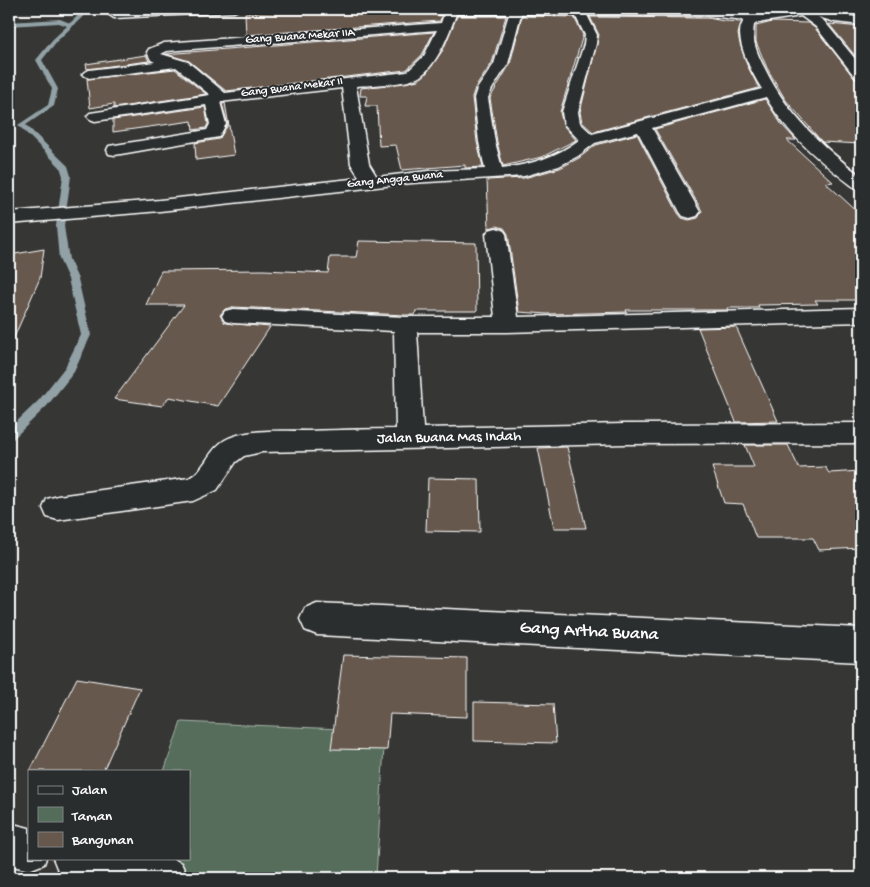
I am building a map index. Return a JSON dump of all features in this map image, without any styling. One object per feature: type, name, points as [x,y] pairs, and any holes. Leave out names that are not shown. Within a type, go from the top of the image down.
[{"type":"street","points":[[114,14],[168,10],[234,9]]},
{"type":"street","points":[[421,10],[708,12],[764,18]]},
{"type":"street","name":"Gang Buana Mekar II","points":[[95,116],[217,98],[416,75],[420,72],[447,26],[451,10]]},
{"type":"street","points":[[806,10],[820,24],[861,75]]},
{"type":"street","points":[[861,20],[835,18],[806,10],[754,20],[748,23],[746,28],[752,56],[769,92],[801,134],[831,162],[861,184]]},
{"type":"street","points":[[495,173],[481,98],[482,92],[502,62],[509,26],[516,12]]},
{"type":"street","points":[[580,12],[590,35],[590,44],[570,112],[572,124],[589,140]]},
{"type":"street","name":"Gang Buana Mekar IIA","points":[[177,63],[160,59],[156,57],[154,52],[164,47],[447,26]]},
{"type":"street","points":[[89,74],[177,63],[183,65],[217,98],[218,124],[213,134],[115,150]]},
{"type":"street","points":[[348,82],[360,164],[372,183]]},
{"type":"street","name":"Gang Angga Buana","points":[[9,218],[231,199],[453,174],[495,173],[541,166],[570,154],[589,140],[769,92]]},
{"type":"street","points":[[643,126],[690,212]]},
{"type":"street","points":[[831,162],[861,162]]},
{"type":"street","points":[[496,234],[508,325]]},
{"type":"street","points":[[233,316],[405,324],[508,325],[861,315]]},
{"type":"street","points":[[405,324],[410,438]]},
{"type":"street","name":"Jalan Buana Mas Indah","points":[[58,508],[193,489],[207,482],[226,454],[236,447],[262,442],[635,434],[861,433]]},
{"type":"street","name":"Gang Artha Buana","points":[[317,619],[861,645]]},
{"type":"street","points":[[9,844],[28,849]]},
{"type":"street","points":[[83,860],[166,878]]},
{"type":"green space","points":[[181,722],[385,731],[376,878],[177,878],[131,870],[134,860],[190,860],[190,770],[164,770]]},
{"type":"building","points":[[323,9],[324,11],[427,9],[430,14],[442,16],[440,21],[246,35],[245,13]]},
{"type":"building","points":[[457,16],[506,16],[492,63],[475,88],[472,97],[477,142],[483,167],[465,168],[465,165],[402,170],[396,145],[379,146],[377,106],[365,106],[367,96],[360,96],[361,88],[405,83],[418,80],[425,75],[443,50]]},
{"type":"building","points":[[522,16],[574,17],[583,35],[560,112],[563,125],[576,140],[542,157],[503,166],[490,98],[510,64]]},
{"type":"building","points":[[590,17],[708,18],[742,22],[738,34],[740,44],[747,65],[759,88],[593,132],[582,122],[580,112],[599,35]]},
{"type":"building","points":[[772,22],[808,23],[815,28],[855,79],[861,81],[861,144],[822,142],[785,99],[767,68],[756,42],[756,26]]},
{"type":"building","points":[[829,24],[861,27],[861,63]]},
{"type":"building","points":[[434,32],[422,55],[406,70],[226,91],[189,61],[166,54]]},
{"type":"building","points":[[146,55],[149,61],[87,69],[86,64]]},
{"type":"building","points":[[175,69],[206,94],[114,108],[114,104],[90,108],[87,79]]},
{"type":"building","points":[[765,99],[782,125],[796,140],[787,140],[833,182],[826,183],[861,215],[861,300],[815,300],[818,304],[758,305],[759,308],[727,308],[728,310],[626,310],[627,312],[547,314],[519,312],[508,234],[504,228],[497,226],[489,228],[487,180],[524,178],[560,168],[579,158],[596,145],[637,134],[678,213],[682,218],[689,220],[698,218],[702,211],[655,129]]},
{"type":"building","points":[[225,103],[234,155],[196,160],[195,143],[219,139],[228,125],[222,104]]},
{"type":"building","points":[[205,107],[208,124],[206,128],[193,130],[192,121],[113,132],[113,120]]},
{"type":"building","points":[[359,241],[476,243],[477,311],[416,311],[415,315],[405,315],[233,307],[225,309],[220,315],[225,323],[270,327],[218,406],[169,397],[162,406],[114,399],[184,305],[146,305],[161,271],[264,270],[328,273],[330,257],[356,257]]},
{"type":"building","points":[[44,249],[40,278],[9,349],[9,255]]},
{"type":"building","points":[[736,327],[778,421],[736,422],[698,328]]},
{"type":"building","points":[[745,445],[788,445],[799,468],[825,467],[829,473],[861,471],[861,548],[819,550],[813,538],[756,538],[743,504],[724,503],[712,467],[754,467]]},
{"type":"building","points":[[567,447],[586,528],[554,528],[538,448]]},
{"type":"building","points":[[428,478],[479,479],[480,532],[426,531]]},
{"type":"building","points":[[343,655],[467,658],[467,717],[390,714],[387,750],[331,749]]},
{"type":"building","points":[[77,678],[140,688],[103,770],[31,770]]},
{"type":"building","points":[[474,702],[553,704],[556,743],[474,741]]},
{"type":"waterway","points":[[71,25],[88,9]]},
{"type":"waterway","points":[[9,24],[60,21],[71,25]]},
{"type":"waterway","points":[[9,436],[43,403],[70,369],[86,335],[73,279],[64,259],[60,226],[67,176],[64,166],[22,125],[51,106],[55,89],[39,60],[55,40],[71,25]]}]
